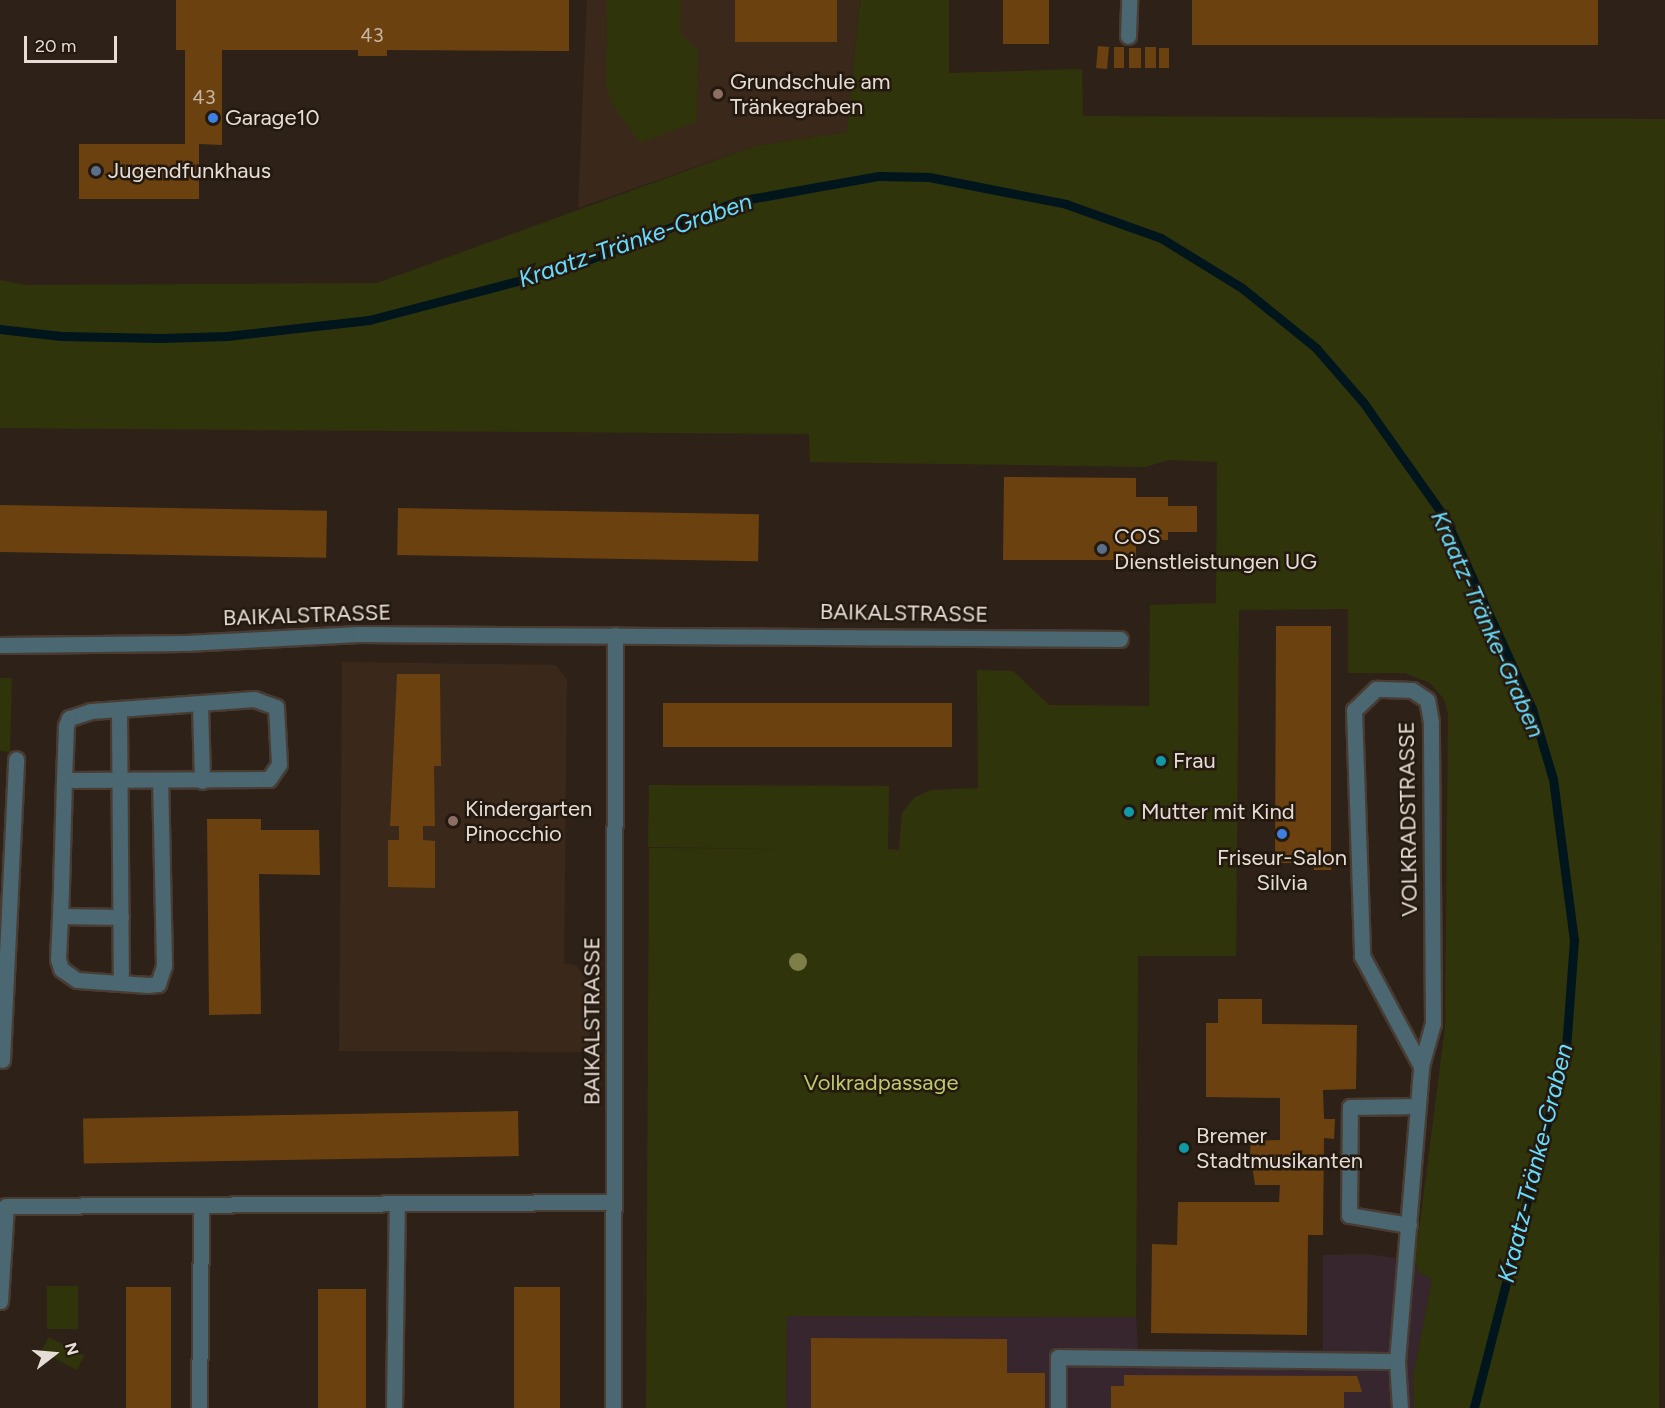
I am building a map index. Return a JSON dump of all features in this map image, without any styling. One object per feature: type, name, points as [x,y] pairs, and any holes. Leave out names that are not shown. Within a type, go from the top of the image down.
[{"type":"street","points":[[1128,36],[1129,0]]},
{"type":"street","name":"BAIKALSTRASSE","points":[[0,645],[186,643],[359,634],[1120,639]]},
{"type":"street","name":"BAIKALSTRASSE","points":[[613,1408],[615,635]]},
{"type":"street","name":"VOLKRADSTRASSE","points":[[1400,1408],[1397,1361],[1421,1066],[1433,1023],[1431,722],[1426,700],[1412,690],[1376,689],[1354,710],[1362,956],[1421,1066]]},
{"type":"street","points":[[64,780],[269,779],[279,764],[279,717],[267,701],[200,703],[78,712],[69,718],[64,780],[58,959],[67,977],[148,986],[162,978],[160,780]]},
{"type":"street","points":[[200,703],[202,781]]},
{"type":"street","points":[[119,709],[121,983]]},
{"type":"street","points":[[2,1060],[16,759]]},
{"type":"street","points":[[60,916],[121,917]]},
{"type":"street","points":[[1408,1225],[1349,1215],[1350,1107],[1418,1106]]},
{"type":"street","points":[[0,1301],[6,1206],[613,1202]]},
{"type":"street","points":[[394,1408],[398,1203]]},
{"type":"street","points":[[199,1408],[201,1204]]},
{"type":"street","points":[[1059,1408],[1058,1357],[1397,1361]]},
{"type":"shaded area","name":"Grundschule am Tränkegraben","points":[[587,0],[860,0],[847,132],[755,146],[578,208]]},
{"type":"shaded area","name":"Kindergarten Pinocchio","points":[[342,662],[556,665],[567,680],[564,963],[577,966],[590,986],[589,1052],[339,1051]]},
{"type":"shaded area","points":[[1368,1254],[1415,1261],[1419,1273],[1432,1279],[1413,1375],[1414,1408],[786,1408],[787,1316],[1136,1317],[1138,1349],[1323,1350],[1323,1255]]},
{"type":"green space","points":[[607,0],[681,0],[680,32],[698,51],[696,122],[640,143],[612,104],[606,84]]},
{"type":"green space","name":"Volkradpassage","points":[[860,0],[949,0],[949,73],[1082,69],[1083,116],[1665,119],[1659,1408],[1414,1408],[1413,1375],[1432,1279],[1419,1273],[1415,1261],[1445,1028],[1448,714],[1444,699],[1430,683],[1405,673],[1348,673],[1348,609],[1239,610],[1236,956],[1138,956],[1136,1317],[787,1316],[786,1408],[646,1408],[649,848],[797,849],[648,847],[649,785],[889,786],[888,849],[899,850],[902,813],[915,797],[931,790],[978,788],[977,670],[1013,671],[1049,705],[1149,706],[1150,605],[1216,603],[1217,462],[1169,460],[1145,467],[810,462],[809,434],[0,428],[0,280],[25,285],[377,283],[755,146],[847,132]]},
{"type":"green space","points":[[0,678],[12,678],[10,752],[0,751]]},
{"type":"green space","points":[[47,1286],[78,1286],[78,1329],[47,1329]]},
{"type":"green space","points":[[49,1337],[84,1356],[77,1370],[41,1351]]},
{"type":"building","points":[[176,0],[569,0],[569,51],[387,50],[387,56],[358,56],[358,50],[222,50],[222,145],[199,144],[199,199],[79,199],[79,144],[185,144],[185,50],[176,50]]},
{"type":"building","points":[[735,0],[837,0],[837,42],[735,42]]},
{"type":"building","points":[[1003,0],[1049,0],[1049,44],[1003,44]]},
{"type":"building","points":[[1192,0],[1598,0],[1598,45],[1192,45]]},
{"type":"building","points":[[1098,46],[1109,47],[1107,69],[1096,68]]},
{"type":"building","points":[[1114,47],[1124,47],[1124,68],[1114,68]]},
{"type":"building","points":[[1145,47],[1156,47],[1156,68],[1145,68]]},
{"type":"building","points":[[1129,48],[1141,48],[1141,68],[1129,68]]},
{"type":"building","points":[[1159,48],[1169,48],[1169,68],[1159,68]]},
{"type":"building","points":[[1004,477],[1136,478],[1136,497],[1168,497],[1168,506],[1197,506],[1197,532],[1168,532],[1168,540],[1136,540],[1136,560],[1003,560]]},
{"type":"building","points":[[0,505],[327,511],[326,558],[0,552]]},
{"type":"building","points":[[398,508],[759,514],[758,561],[397,555]]},
{"type":"building","points":[[1276,626],[1331,626],[1331,870],[1314,870],[1313,863],[1275,863]]},
{"type":"building","name":"Kindergarten Pinocchio","points":[[397,674],[440,674],[441,766],[434,766],[435,826],[423,826],[423,840],[435,841],[435,888],[388,887],[388,840],[399,840],[399,826],[390,826]]},
{"type":"building","points":[[663,703],[952,703],[952,747],[663,747]]},
{"type":"building","points":[[207,819],[261,819],[261,830],[319,830],[320,875],[259,874],[261,1014],[209,1015]]},
{"type":"building","points":[[1218,999],[1262,999],[1262,1024],[1357,1025],[1356,1089],[1323,1090],[1324,1119],[1335,1119],[1334,1139],[1324,1138],[1323,1235],[1308,1235],[1307,1335],[1151,1333],[1152,1244],[1177,1245],[1178,1202],[1279,1202],[1280,1185],[1255,1185],[1250,1152],[1251,1141],[1280,1140],[1280,1098],[1206,1097],[1206,1023],[1218,1023]]},
{"type":"building","points":[[518,1111],[519,1156],[84,1164],[83,1119]]},
{"type":"building","points":[[126,1287],[171,1287],[171,1408],[126,1408]]},
{"type":"building","points":[[514,1287],[560,1287],[560,1408],[514,1408]]},
{"type":"building","points":[[318,1289],[366,1289],[366,1408],[318,1408]]},
{"type":"building","points":[[811,1338],[1007,1339],[1007,1373],[1045,1373],[1045,1408],[811,1408]]},
{"type":"building","points":[[1124,1375],[1357,1376],[1362,1392],[1344,1392],[1344,1408],[1111,1408],[1111,1386],[1124,1386]]},
{"type":"waterway","name":"Kraatz-Tränke-Graben","points":[[0,329],[61,336],[161,338],[227,336],[369,320],[567,268],[738,201],[879,176],[929,177],[1066,204],[1161,238],[1242,288],[1316,348],[1363,402],[1445,518],[1532,709],[1553,779],[1574,940],[1566,1049],[1474,1408]]},
{"type":"place","name":"Grundschule am Tränkegraben","points":[[718,94]]},
{"type":"place","name":"Garage10","points":[[213,118]]},
{"type":"place","name":"Jugendfunkhaus","points":[[96,171]]},
{"type":"place","name":"COS Dienstleistungen UG","points":[[1102,549]]},
{"type":"place","name":"Frau","points":[[1161,761]]},
{"type":"place","name":"Mutter mit Kind","points":[[1129,812]]},
{"type":"place","name":"Kindergarten Pinocchio","points":[[453,821]]},
{"type":"place","name":"Friseur-Salon Silvia","points":[[1282,834]]},
{"type":"place","name":"Bremer Stadtmusikanten","points":[[1184,1148]]}]
